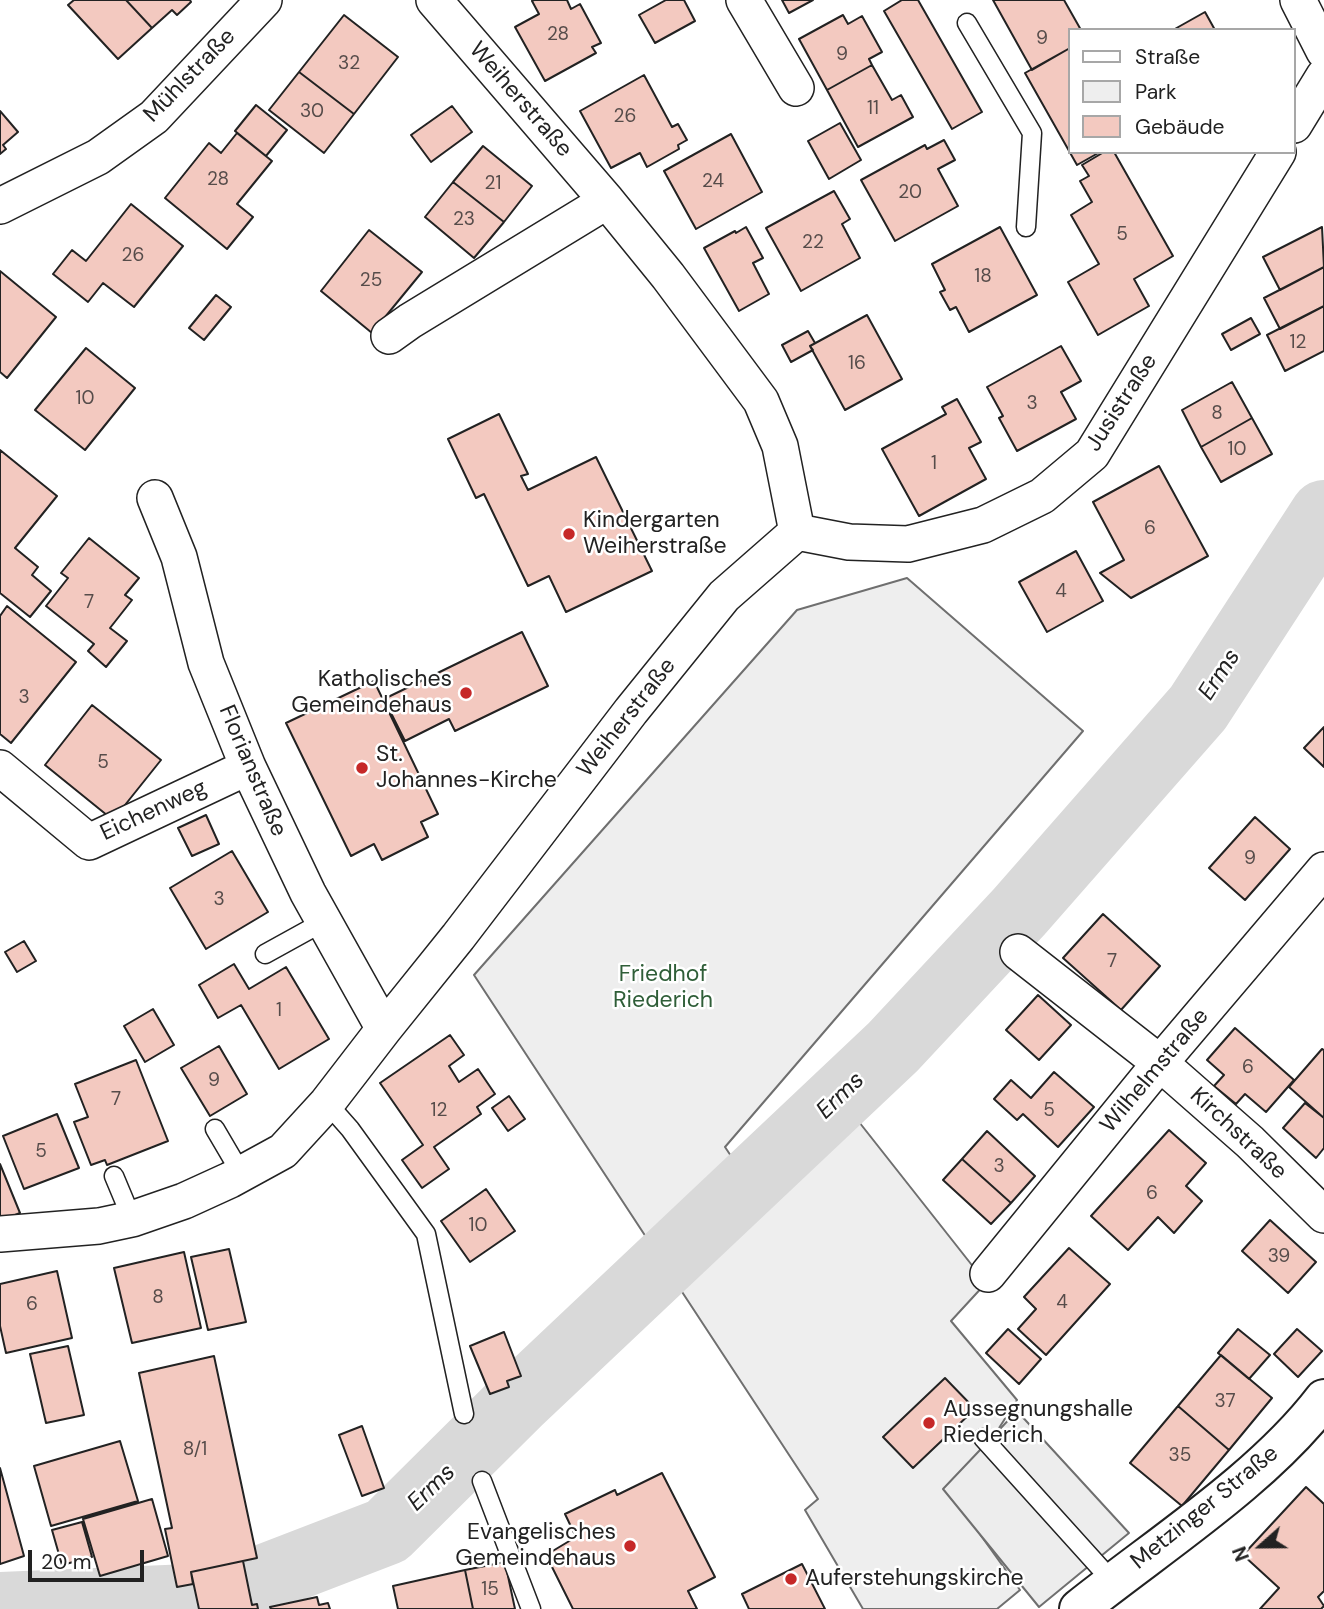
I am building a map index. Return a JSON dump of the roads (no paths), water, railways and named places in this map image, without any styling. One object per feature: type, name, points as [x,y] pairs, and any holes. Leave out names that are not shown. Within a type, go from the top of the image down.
[{"type":"street","name":"Mühlstraße","points":[[0,206],[98,157],[154,117],[264,0]]},
{"type":"street","name":"Weiherstraße","points":[[0,1234],[99,1226],[132,1219],[184,1201],[242,1175],[283,1151],[327,1103],[631,711],[724,596],[797,532],[780,446],[761,401],[676,286],[607,201],[433,0]]},
{"type":"street","points":[[744,0],[796,88]]},
{"type":"street","points":[[1298,0],[1324,51]]},
{"type":"street","points":[[1296,122],[1324,76]]},
{"type":"street","name":"Jusistraße","points":[[797,532],[849,542],[908,544],[983,525],[1042,496],[1092,454],[1277,154]]},
{"type":"street","points":[[389,336],[607,201]]},
{"type":"street","name":"Florianstraße","points":[[155,498],[179,558],[206,663],[248,767],[323,922],[384,1029]]},
{"type":"street","name":"Eichenweg","points":[[0,768],[89,842],[248,767]]},
{"type":"street","name":"Wilhelmstraße","points":[[988,1274],[1160,1063],[1324,870]]},
{"type":"street","name":"Kirchstraße","points":[[1018,952],[1160,1063],[1250,1142],[1324,1214]]},
{"type":"street","name":"Metzinger Straße","points":[[1079,1609],[1317,1421]]},
{"type":"lane","points":[[967,23],[1032,133],[1026,227]]},
{"type":"lane","points":[[265,954],[323,922]]},
{"type":"lane","points":[[327,1103],[350,1129],[426,1234],[464,1414]]},
{"type":"lane","points":[[215,1129],[242,1175]]},
{"type":"lane","points":[[114,1176],[132,1219]]},
{"type":"lane","points":[[983,1438],[1112,1582]]},
{"type":"lane","points":[[482,1481],[531,1609]]},
{"type":"waterway","name":"Erms","points":[[265,1578],[387,1531],[517,1402],[893,1047],[1019,912],[1198,708],[1324,514]]},
{"type":"waterway","name":"Erms","points":[[0,1606],[190,1598]]},
{"type":"place","name":"Kindergarten Weiherstraße","points":[[569,534]]},
{"type":"place","name":"Katholisches Gemeindehaus","points":[[466,693]]},
{"type":"place","name":"St. Johannes-Kirche","points":[[362,768]]},
{"type":"place","name":"Aussegnungshalle Riederich","points":[[929,1423]]},
{"type":"place","name":"Evangelisches Gemeindehaus","points":[[630,1546]]},
{"type":"place","name":"Auferstehungskirche","points":[[791,1579]]},
{"type":"park label","name":"Friedhof Riederich","points":[[663,988]]}]
